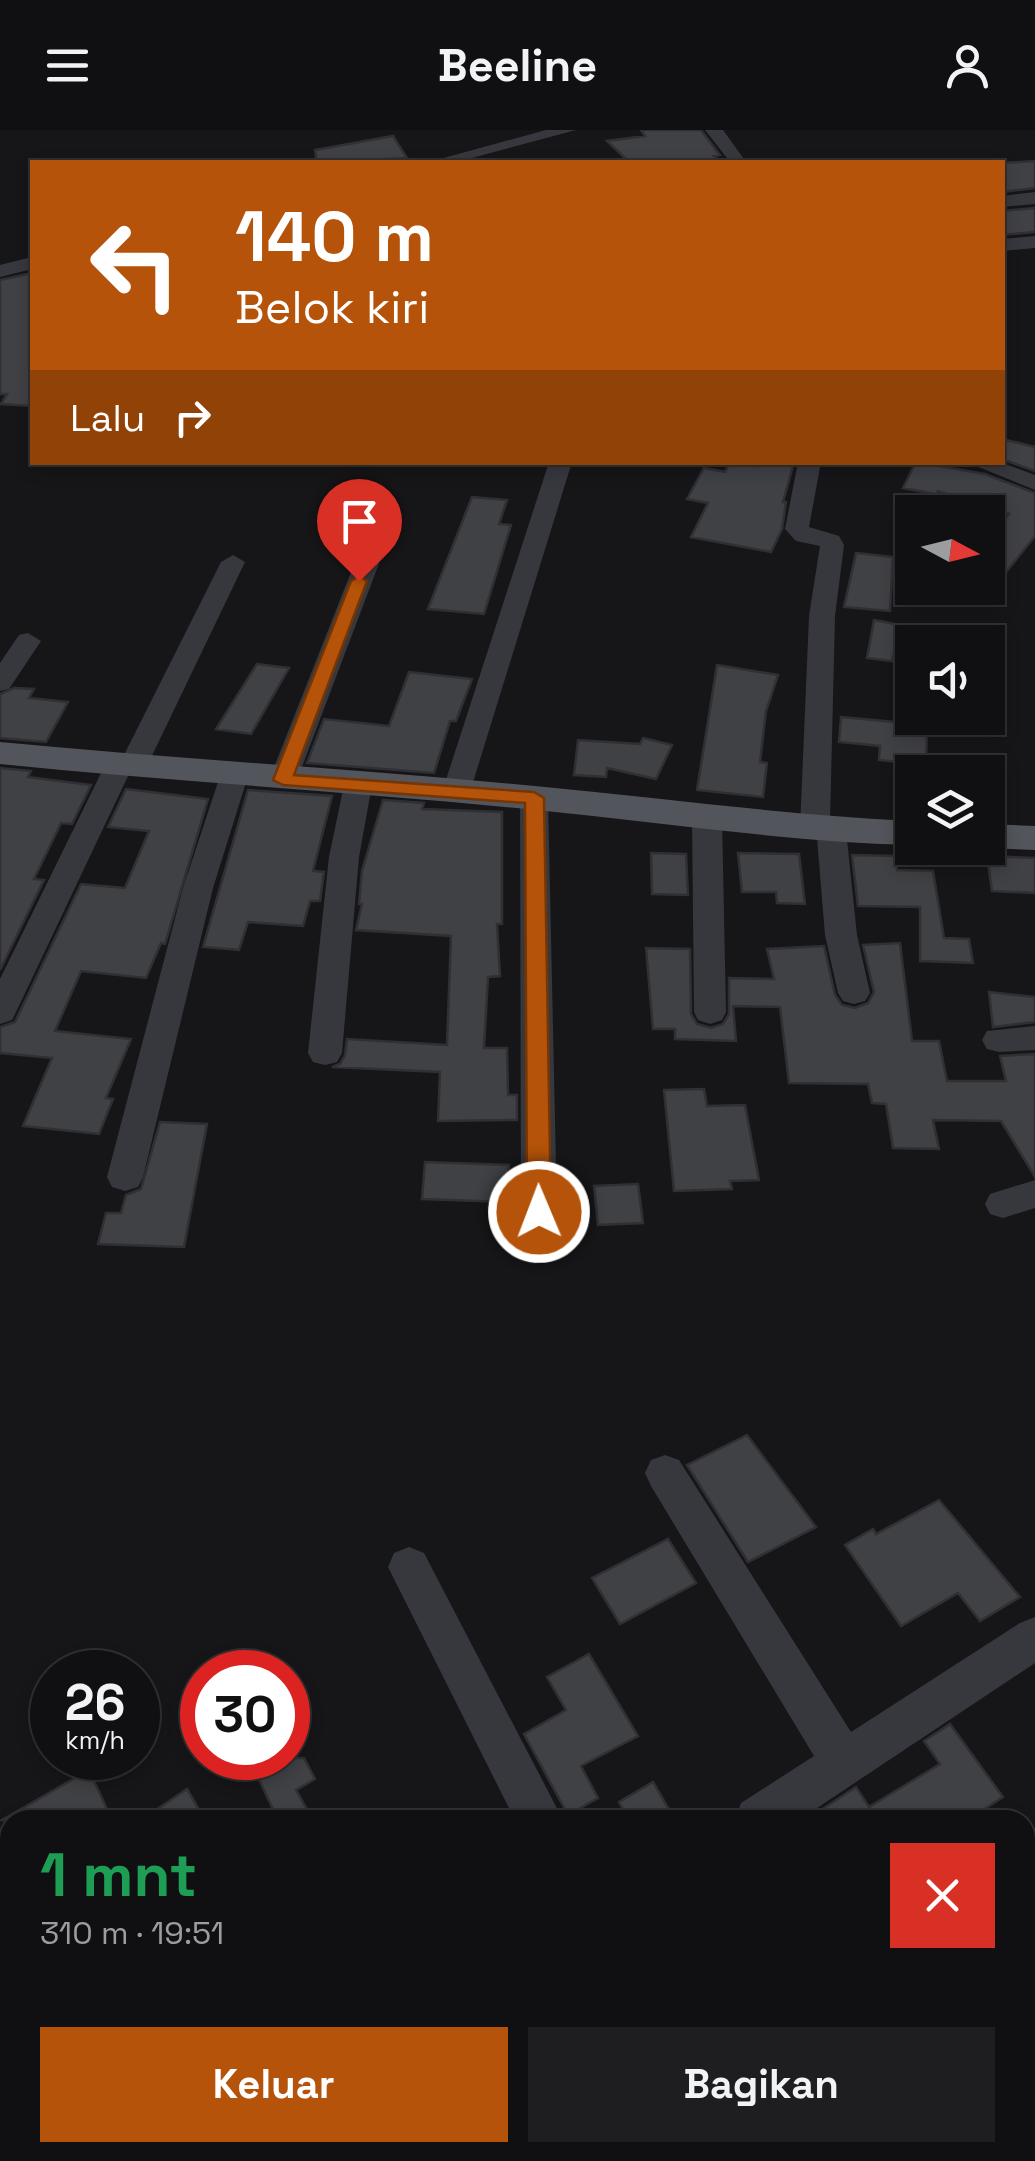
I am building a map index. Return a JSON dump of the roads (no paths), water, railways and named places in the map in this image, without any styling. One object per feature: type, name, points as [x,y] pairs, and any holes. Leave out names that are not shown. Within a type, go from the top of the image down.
[{"type":"main road","points":[[0,753],[234,776],[534,798],[824,829],[895,832]]},
{"type":"main road","points":[[1005,837],[1035,838]]},
{"type":"street","points":[[441,160],[453,151],[552,142],[567,130]]},
{"type":"street","points":[[714,130],[737,160]]},
{"type":"street","points":[[1005,202],[1035,198]]},
{"type":"street","points":[[1005,246],[1035,242]]},
{"type":"street","points":[[0,271],[30,264]]},
{"type":"street","points":[[456,792],[560,465]]},
{"type":"street","points":[[809,465],[797,530],[830,541],[832,546],[822,616],[824,829],[854,994]]},
{"type":"street","points":[[986,465],[1035,483]]},
{"type":"street","points":[[283,780],[382,524]]},
{"type":"street","points":[[0,1012],[234,562]]},
{"type":"street","points":[[0,683],[28,642]]},
{"type":"street","points":[[125,1177],[198,888],[234,776]]},
{"type":"street","points":[[325,1054],[344,857],[358,784]]},
{"type":"street","points":[[534,798],[539,1212]]},
{"type":"street","points":[[707,818],[710,1012]]},
{"type":"street","points":[[999,1040],[1035,1038]]},
{"type":"street","points":[[665,1473],[845,1764]]},
{"type":"street","points":[[409,1567],[535,1810]]},
{"type":"street","points":[[774,1810],[1035,1638]]}]
